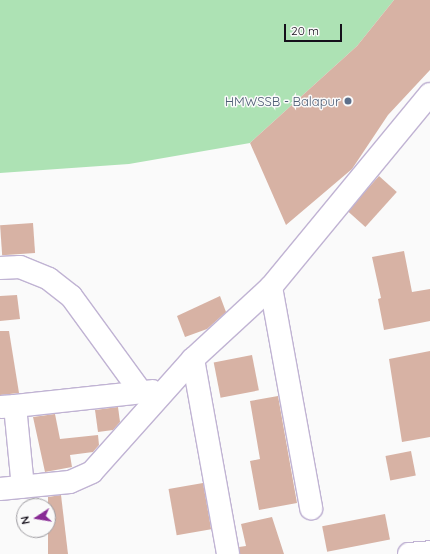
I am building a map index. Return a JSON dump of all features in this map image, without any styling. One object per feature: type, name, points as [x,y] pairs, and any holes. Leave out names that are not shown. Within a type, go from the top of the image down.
[{"type":"street","points":[[0,489],[70,482],[88,475],[193,359],[271,287],[430,94]]},
{"type":"street","points":[[0,268],[20,267],[49,279],[71,296],[141,392]]},
{"type":"street","points":[[271,287],[311,508]]},
{"type":"street","points":[[193,359],[228,554]]},
{"type":"street","points":[[23,487],[7,407],[166,389]]},
{"type":"street","points":[[409,554],[430,552]]},
{"type":"green space","points":[[0,0],[394,0],[357,46],[250,143],[129,164],[0,173]]},
{"type":"building","name":"HMWSSB - Balapur","points":[[394,0],[430,0],[430,70],[388,115],[352,169],[286,225],[250,143],[357,46]]},
{"type":"building","points":[[379,176],[397,192],[365,227],[348,211]]},
{"type":"building","points":[[33,223],[35,253],[2,255],[0,225]]},
{"type":"building","points":[[404,251],[412,292],[430,289],[430,321],[384,330],[378,299],[381,298],[372,257]]},
{"type":"building","points":[[17,295],[20,319],[0,321],[0,296]]},
{"type":"building","points":[[220,296],[226,312],[207,329],[185,337],[177,316]]},
{"type":"building","points":[[0,331],[9,331],[19,393],[0,395]]},
{"type":"building","points":[[430,351],[430,437],[402,442],[389,359]]},
{"type":"building","points":[[252,355],[259,390],[221,398],[214,362]]},
{"type":"building","points":[[278,396],[297,503],[259,510],[250,461],[260,459],[250,401]]},
{"type":"building","points":[[118,407],[120,422],[113,430],[98,432],[95,410]]},
{"type":"building","points":[[55,414],[60,439],[98,435],[99,445],[93,452],[70,455],[72,467],[45,472],[33,417]]},
{"type":"building","points":[[411,451],[416,476],[390,481],[385,456]]},
{"type":"building","points":[[203,483],[211,529],[177,535],[169,489]]},
{"type":"building","points":[[61,495],[68,554],[48,554],[48,538],[56,538],[56,498],[48,497]]},
{"type":"building","points":[[385,514],[390,540],[327,552],[322,526]]},
{"type":"building","points":[[272,517],[284,554],[240,554],[239,547],[246,546],[241,524]]},
{"type":"place","name":"HMWSSB - Balapur","points":[[348,101]]}]
